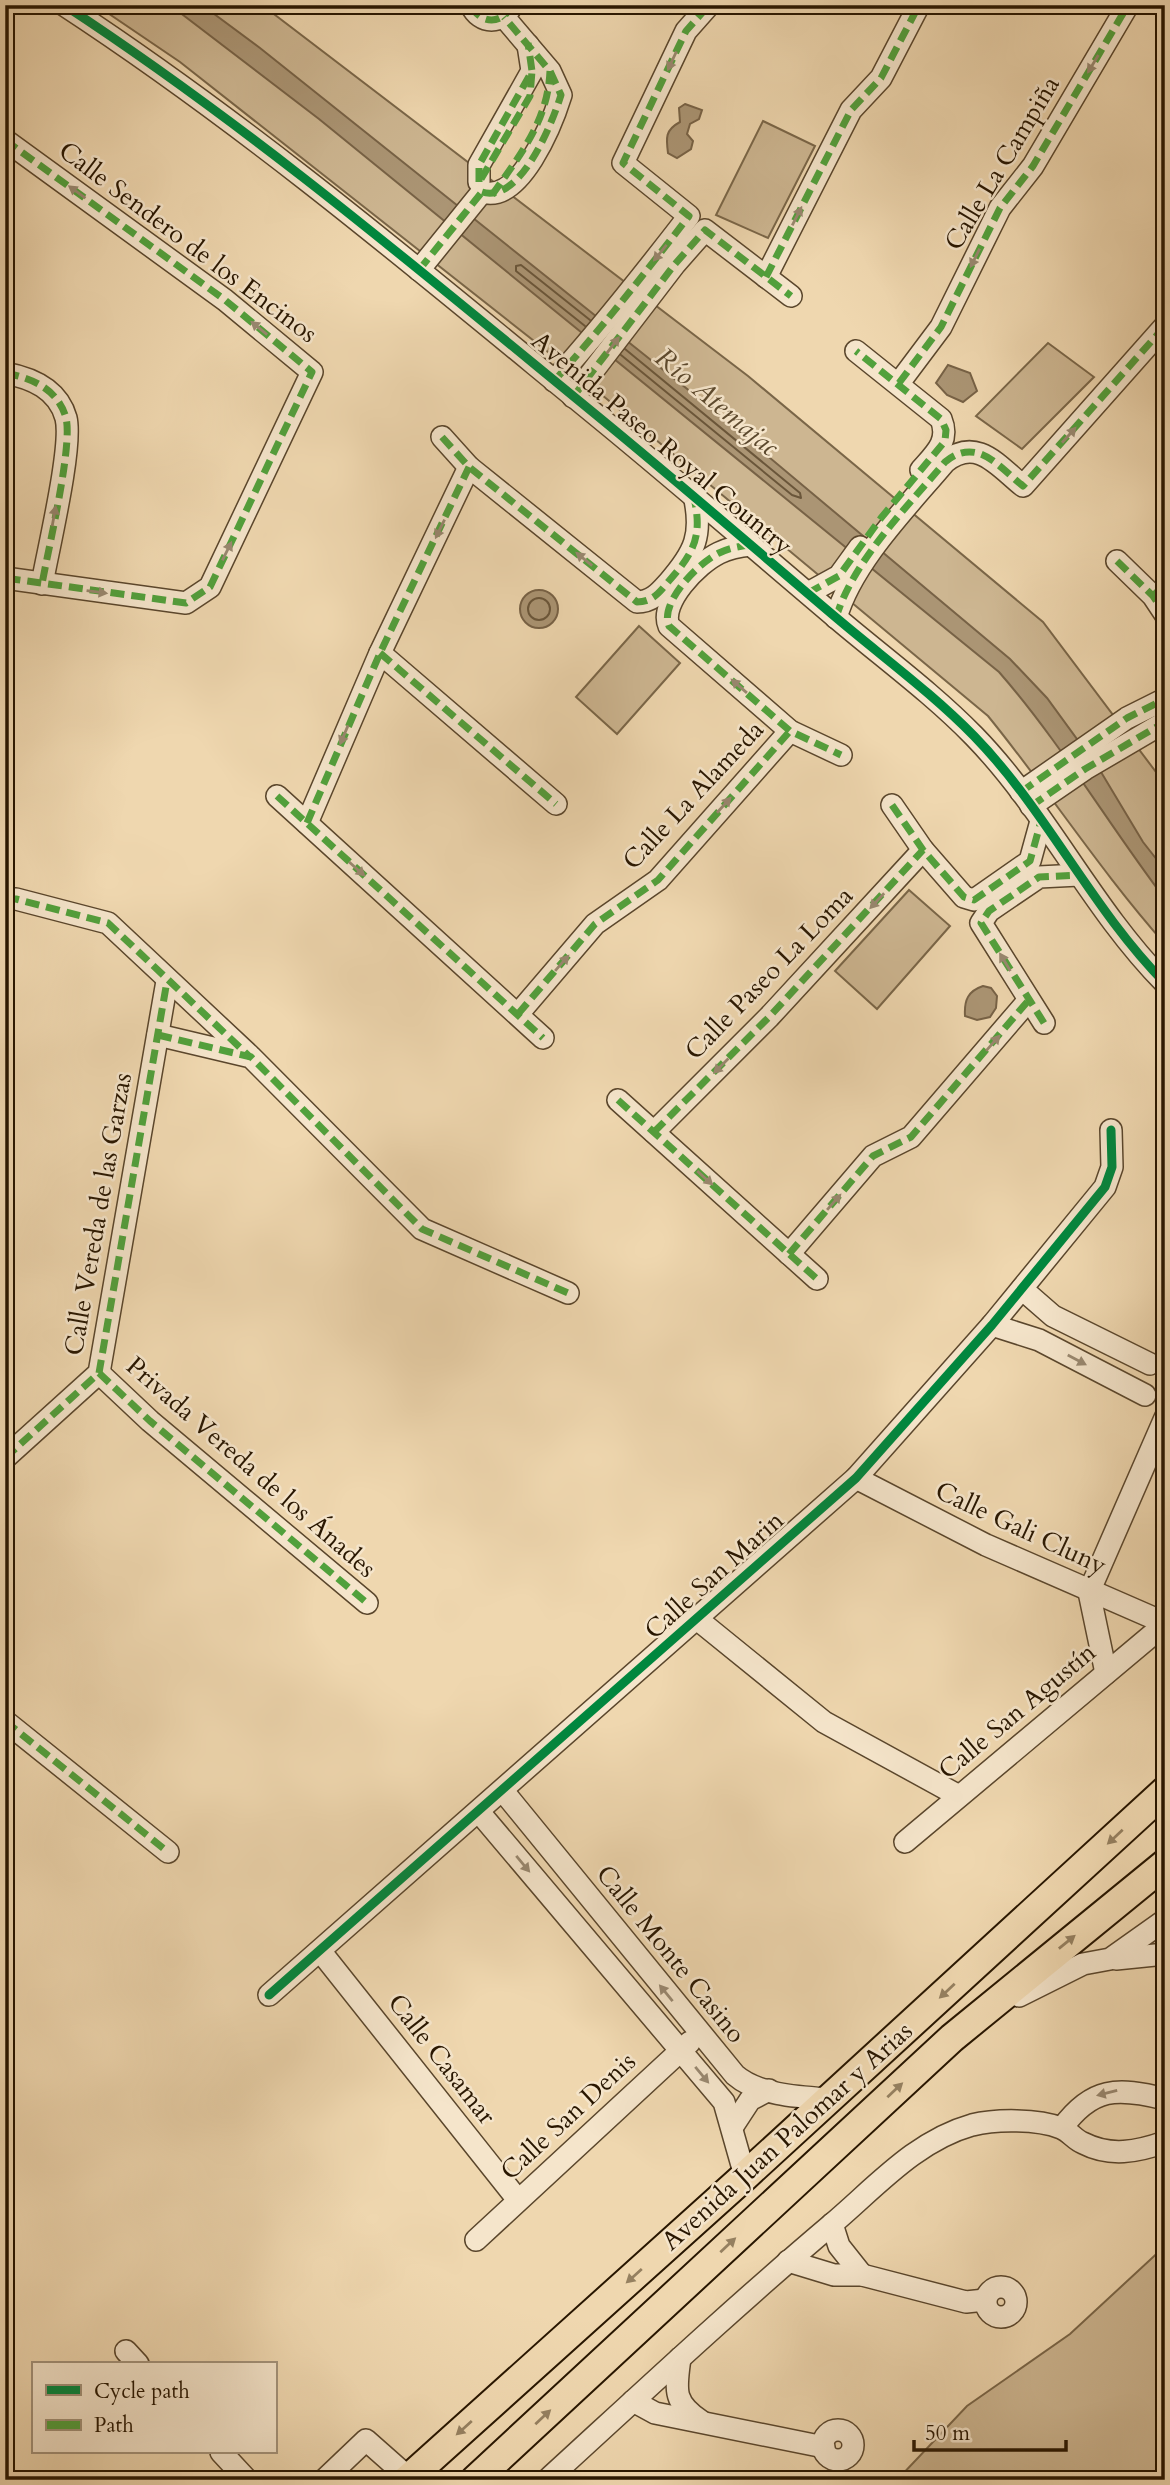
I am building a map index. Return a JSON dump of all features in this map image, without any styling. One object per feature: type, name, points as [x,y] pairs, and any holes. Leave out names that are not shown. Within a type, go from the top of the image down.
[{"type":"main road","name":"Avenida Juan Palomar y Arias","points":[[408,2479],[745,2176],[1165,1791]]},
{"type":"main road","name":"Avenida Juan Palomar y Arias","points":[[475,2480],[951,2038],[1165,1864]]},
{"type":"street","name":"Avenida Paseo Royal Country","points":[[65,5],[156,66],[419,270],[694,495],[958,720],[1031,807],[1136,953],[1165,983]]},
{"type":"street","points":[[419,270],[483,192],[508,190],[535,155],[547,133],[561,95],[541,71],[528,43],[508,11],[485,20],[471,5]]},
{"type":"street","points":[[573,397],[629,310],[630,289],[689,216],[623,163],[686,31],[709,5]]},
{"type":"street","points":[[766,276],[851,110],[881,78],[919,5]]},
{"type":"street","name":"Calle La Campiña","points":[[899,383],[941,327],[1000,208],[1033,166],[1128,5]]},
{"type":"street","points":[[483,192],[479,165],[541,71]]},
{"type":"street","name":"Calle Sendero de los Encinos","points":[[5,140],[225,300],[312,372],[209,587],[186,603],[5,578]]},
{"type":"street","points":[[554,381],[629,310],[705,230],[791,296]]},
{"type":"street","points":[[886,521],[956,453],[969,450],[982,454],[1023,486],[1165,326]]},
{"type":"street","points":[[836,618],[845,581],[945,441],[946,430],[942,419],[856,351]]},
{"type":"street","points":[[5,373],[27,377],[53,393],[66,419],[63,466],[42,583]]},
{"type":"street","points":[[442,437],[469,467],[637,601],[653,598],[689,559],[698,530],[694,495]]},
{"type":"street","points":[[307,823],[380,653],[469,467]]},
{"type":"street","name":"Calle La Alameda","points":[[751,545],[727,549],[706,561],[671,600],[666,608],[666,619],[669,626],[790,731],[841,755]]},
{"type":"street","points":[[1117,561],[1161,598]]},
{"type":"street","points":[[808,593],[845,581]]},
{"type":"street","points":[[380,653],[556,804]]},
{"type":"street","points":[[1103,749],[1127,718],[1165,699]]},
{"type":"street","points":[[892,804],[923,850],[964,897],[974,900],[1030,861],[1031,807],[1047,785],[1103,749],[1165,722]]},
{"type":"street","name":"Calle La Alameda","points":[[518,1014],[595,924],[658,880],[790,731]]},
{"type":"street","points":[[277,796],[543,1038]]},
{"type":"street","name":"Calle Paseo La Loma","points":[[654,1132],[769,1017],[923,850]]},
{"type":"street","points":[[1044,1023],[981,923],[983,917],[1039,877],[1079,874]]},
{"type":"street","points":[[5,899],[16,899],[108,923],[251,1058],[422,1229],[568,1293]]},
{"type":"street","name":"Calle Vereda de las Garzas","points":[[5,1458],[99,1373],[167,981]]},
{"type":"street","points":[[789,1254],[873,1156],[911,1137],[1028,1001]]},
{"type":"street","points":[[158,1035],[251,1058]]},
{"type":"street","points":[[618,1100],[817,1279]]},
{"type":"street","name":"Calle San Marin","points":[[269,1995],[321,1952],[856,1478],[992,1325],[1105,1187],[1113,1159],[1111,1130]]},
{"type":"street","points":[[1022,1289],[1053,1316],[1158,1360],[1143,1384],[1148,1404],[1165,1418],[1090,1592],[1106,1673]]},
{"type":"street","points":[[1039,1340],[1053,1316]]},
{"type":"street","points":[[992,1325],[1039,1340],[1145,1395]]},
{"type":"street","name":"Privada Vereda de los Ánades","points":[[99,1373],[150,1421],[367,1603]]},
{"type":"street","name":"Calle Gali Cluny","points":[[856,1478],[986,1545],[1165,1623]]},
{"type":"street","points":[[697,1619],[824,1722],[959,1796]]},
{"type":"street","name":"Calle San Agustín","points":[[905,1842],[1165,1623]]},
{"type":"street","points":[[5,1721],[168,1852]]},
{"type":"street","name":"Calle Monte Casino","points":[[503,1791],[699,2034],[743,2081],[769,2090],[829,2099]]},
{"type":"street","name":"Calle Monte Casino","points":[[479,1812],[724,2102],[733,2126],[745,2176]]},
{"type":"street","points":[[1110,1959],[1165,1920]]},
{"type":"street","name":"Calle Casamar","points":[[321,1952],[518,2200]]},
{"type":"street","points":[[951,2038],[1041,1983],[1083,1965],[1110,1959],[1165,1954]]},
{"type":"street","name":"Calle San Denis","points":[[476,2240],[699,2034]]},
{"type":"street","points":[[733,2126],[751,2100],[769,2090]]},
{"type":"street","points":[[1062,2128],[1076,2109],[1096,2096],[1120,2090],[1165,2099]]},
{"type":"street","points":[[547,2480],[788,2261],[914,2154],[944,2133],[978,2124],[1025,2122],[1062,2128],[1081,2143],[1103,2151],[1126,2153],[1165,2142]]},
{"type":"street","points":[[832,2224],[839,2246],[862,2275]]},
{"type":"street","points":[[788,2261],[834,2275],[862,2275],[966,2302],[985,2300]]},
{"type":"street","points":[[680,2358],[676,2391],[686,2411],[703,2423]]},
{"type":"street","points":[[633,2401],[654,2413],[824,2447]]},
{"type":"street","points":[[324,2480],[366,2440],[408,2479]]},
{"type":"street","points":[[223,2454],[247,2480]]},
{"type":"shaded area","points":[[96,5],[262,5],[748,376],[1043,622],[1165,784],[1165,944],[1119,889],[988,716],[590,385],[180,62]]},
{"type":"shaded area","points":[[763,121],[815,146],[768,238],[716,215]]},
{"type":"shaded area","points":[[1048,343],[1094,377],[1022,449],[976,416]]},
{"type":"shaded area","points":[[639,626],[680,663],[617,734],[576,697]]},
{"type":"shaded area","points":[[909,890],[950,926],[877,1009],[835,971]]},
{"type":"shaded area","points":[[1165,2246],[1165,2480],[897,2480],[967,2406],[1070,2334]]},
{"type":"water","points":[[170,5],[202,5],[260,48],[696,396],[1010,659],[1047,698],[1101,772],[1143,842],[1165,870],[1165,899],[1064,755],[999,672],[319,119]]},
{"type":"water","points":[[685,104],[702,110],[699,119],[690,124],[687,134],[693,141],[691,149],[677,158],[668,153],[667,139],[669,131],[680,122],[679,108]]},
{"type":"water","points":[[948,365],[970,373],[977,391],[963,402],[947,395],[936,383]]},
{"type":"water","points":[[539,590],[552,596],[558,609],[552,622],[539,628],[526,622],[520,609],[526,596]]},
{"type":"water","points":[[983,986],[991,988],[997,996],[996,1008],[990,1017],[977,1020],[965,1016],[968,997]]},
{"type":"marked path","points":[[471,5],[480,16],[491,20],[503,16],[512,5]]},
{"type":"marked path","points":[[554,381],[606,321],[689,216],[623,163],[686,31],[709,5]]},
{"type":"marked path","points":[[766,277],[851,110],[881,78],[919,5]]},
{"type":"marked path","points":[[899,383],[941,327],[1000,208],[1033,166],[1128,5]]},
{"type":"marked path","points":[[482,192],[496,192],[509,186],[521,174],[542,142],[561,95],[550,71],[504,17]]},
{"type":"marked path","points":[[479,182],[479,165],[532,71],[528,43]]},
{"type":"marked path","points":[[481,179],[530,96],[532,71]]},
{"type":"marked path","points":[[492,195],[531,137],[544,106],[550,71]]},
{"type":"marked path","points":[[5,140],[225,300],[312,372],[210,587],[186,603],[5,578]]},
{"type":"marked path","points":[[419,270],[482,192]]},
{"type":"marked path","points":[[573,397],[675,264],[705,230],[791,296]]},
{"type":"marked path","points":[[836,618],[844,597],[868,556],[898,516],[945,462],[967,452],[977,453],[996,463],[1023,486],[1165,326]]},
{"type":"marked path","points":[[808,593],[839,576],[881,518],[945,441],[946,430],[941,419],[856,351]]},
{"type":"marked path","points":[[5,373],[43,386],[57,399],[66,418],[63,474],[42,584]]},
{"type":"marked path","points":[[442,437],[469,467],[637,602],[651,599],[658,593],[690,553],[697,524],[694,498]]},
{"type":"marked path","points":[[307,823],[380,653],[469,467]]},
{"type":"marked path","points":[[751,545],[719,553],[691,574],[670,606],[667,617],[669,626],[790,731],[841,755]]},
{"type":"marked path","points":[[1117,561],[1153,596],[1165,614]]},
{"type":"marked path","points":[[1153,596],[1165,584]]},
{"type":"marked path","points":[[380,653],[556,804]]},
{"type":"marked path","points":[[1021,792],[1127,718],[1165,699]]},
{"type":"marked path","points":[[1031,806],[1085,769],[1165,722]]},
{"type":"marked path","points":[[518,1014],[595,924],[658,880],[790,731]]},
{"type":"marked path","points":[[277,796],[543,1038]]},
{"type":"marked path","points":[[892,805],[923,850],[964,897],[974,900],[1030,861],[1041,821]]},
{"type":"marked path","points":[[654,1132],[769,1017],[923,850]]},
{"type":"marked path","points":[[1044,1023],[981,923],[989,911],[1039,877],[1079,875]]},
{"type":"marked path","points":[[5,899],[16,899],[108,923],[250,1057]]},
{"type":"marked path","points":[[5,1458],[99,1373],[167,981]]},
{"type":"marked path","points":[[789,1254],[873,1156],[911,1137],[1028,1001]]},
{"type":"marked path","points":[[158,1035],[251,1057],[422,1229],[568,1293]]},
{"type":"marked path","points":[[618,1100],[817,1279]]},
{"type":"marked path","points":[[99,1373],[150,1421],[367,1603]]},
{"type":"marked path","points":[[5,1721],[168,1852]]},
{"type":"cycle path","points":[[64,5],[205,103],[341,207],[635,447],[942,706],[1000,765],[1114,923],[1165,983]]},
{"type":"cycle path","points":[[269,1995],[856,1478],[992,1325],[1105,1187],[1112,1167],[1111,1130]]},
{"type":"water label","name":"Río Atemajac","points":[[717,402]]}]
